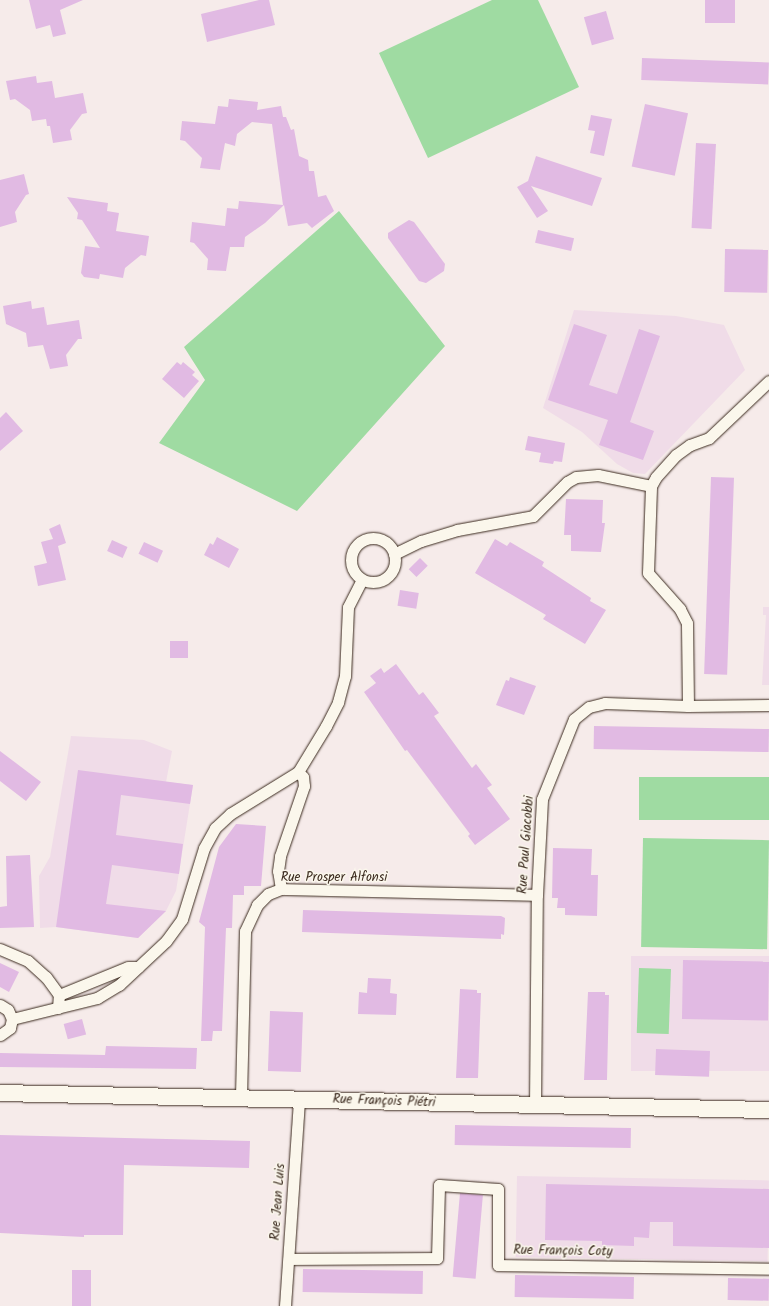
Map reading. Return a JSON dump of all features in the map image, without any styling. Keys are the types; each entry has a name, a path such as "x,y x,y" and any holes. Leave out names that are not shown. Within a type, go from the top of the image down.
{"street":[{"path":"688,706 686,623 680,609 648,572 651,486 656,477 676,455 690,445 709,438 769,381"},
{"path":"394,554 421,541 457,530 533,516 576,477 598,475 651,486"},
{"path":"372,538 386,542 394,554 394,567 387,578 373,583 362,580 356,575 350,562 354,548 359,543 372,538"},
{"path":"12,1019 97,998 119,985 166,941 182,919 204,848 214,828 230,814 298,772 338,702 345,676 348,607 362,580"},
{"name":"Rue Paul Giacobbi","path":"535,1106 538,895 542,799 574,719 589,707 606,703 688,706 769,705"},
{"path":"281,889 278,871 280,856 304,786 303,777 298,772"},
{"name":"Rue Prosper Alfonsi","path":"241,1096 245,931 257,905 268,894 281,889 538,895"},
{"path":"0,949 28,961 46,978 59,995 58,1008"},
{"path":"59,995 128,967 138,967"},
{"path":"0,1005 8,1010 12,1019 10,1028 0,1035"},
{"name":"Rue François Piétri","path":"0,1093 241,1096 299,1100 769,1110"},
{"name":"Rue Jean Luis","path":"285,1306 299,1100"},
{"name":"Rue François Coty","path":"289,1260 437,1258 439,1185 498,1189 498,1266 769,1269"}],"shaded area":[{"path":"574,310 676,316 724,325 745,370 645,474 633,473 617,464 582,432 543,408"},
{"path":"763,607 769,607 769,685 762,685 766,615 763,615"},
{"path":"71,736 144,740 172,751 166,782 193,785 176,891 166,911 138,938 56,927 40,928 39,876 50,857"},
{"path":"631,956 769,956 769,1071 631,1071"},
{"path":"517,1176 769,1180 768,1261 516,1257"}],"green space":[{"path":"492,0 538,0 579,87 428,158 379,53"},
{"path":"339,211 445,346 297,511 159,443 205,380 184,347"},
{"path":"639,777 769,777 769,820 639,820"},
{"path":"643,838 769,840 767,949 641,947"},
{"path":"639,968 671,969 669,1034 637,1033"}],"building":[{"path":"29,0 83,0 60,10 66,34 53,37 50,25 36,29"},
{"path":"259,0 269,0 275,25 207,42 201,14"},
{"path":"705,0 735,0 735,23 705,23"},
{"path":"606,11 614,39 592,45 584,17"},
{"path":"642,58 769,62 768,84 641,80"},
{"path":"36,76 37,83 52,81 55,98 83,93 87,113 82,114 70,130 72,140 53,143 50,126 47,126 46,119 32,121 30,110 15,99 10,100 6,81"},
{"path":"229,99 258,102 257,110 281,106 283,117 286,117 291,130 294,129 299,156 308,160 309,171 314,171 318,197 326,195 334,211 312,228 307,223 288,226 284,205 265,223 245,237 244,247 230,247 226,271 207,270 208,259 194,243 190,242 192,222 225,226 227,208 238,209 239,201 283,205 272,124 252,122 237,134 235,146 225,143 220,170 200,168 202,158 185,141 180,140 182,121 215,124 218,106 228,107"},
{"path":"645,104 688,113 675,176 632,167"},
{"path":"591,115 612,119 604,156 590,153 595,131 588,130"},
{"path":"696,143 716,144 712,229 692,228"},
{"path":"536,156 602,178 592,206 531,186 548,211 537,218 517,187 528,181"},
{"path":"24,174 29,194 26,195 15,212 17,222 0,227 0,180"},
{"path":"67,197 108,203 107,211 119,213 116,231 149,236 146,256 141,255 125,268 123,278 100,274 99,279 84,277 81,273 85,246 100,248 82,220 77,219 78,213"},
{"path":"409,220 414,222 445,264 444,271 426,283 419,281 388,238 388,233"},
{"path":"538,230 574,238 571,251 535,243"},
{"path":"725,249 768,250 767,293 724,292"},
{"path":"31,301 32,309 44,307 47,325 79,320 82,339 78,339 66,355 68,366 50,369 43,345 28,347 26,333 6,324 3,306"},
{"path":"574,324 607,335 589,385 617,394 639,329 660,336 630,422 654,431 643,460 599,445 608,420 548,400"},
{"path":"177,362 181,365 183,362 195,372 192,375 199,381 184,398 162,379"},
{"path":"6,412 23,431 0,451 0,418"},
{"path":"528,436 565,443 562,462 554,461 553,464 539,462 541,453 525,450"},
{"path":"711,477 734,478 727,675 704,674"},
{"path":"566,499 603,500 602,523 605,523 601,552 571,551 571,535 564,535"},
{"path":"60,524 66,543 58,546 66,580 38,586 34,566 47,563 41,542 53,539 49,529"},
{"path":"217,537 239,549 229,568 204,555 210,543 213,545"},
{"path":"495,539 507,546 510,542 544,562 542,566 591,598 590,601 606,610 585,644 543,619 546,615 475,573"},
{"path":"112,540 128,547 123,558 107,551"},
{"path":"144,542 163,551 158,563 139,554"},
{"path":"420,558 428,566 416,577 409,569"},
{"path":"400,590 419,593 416,609 397,606"},
{"path":"170,641 188,641 188,658 170,658"},
{"path":"396,664 419,695 423,692 439,713 434,716 472,768 476,764 492,785 487,788 510,819 475,845 468,836 470,834 407,750 405,751 364,692 376,683 370,676 381,668 384,673"},
{"path":"510,677 536,686 524,715 496,705 506,680 509,681"},
{"path":"594,726 769,729 769,752 594,749"},
{"path":"0,751 41,782 26,801 0,781"},
{"path":"78,770 193,785 190,804 121,795 116,835 183,844 179,874 112,865 106,904 166,911 138,938 56,927"},
{"path":"236,824 266,826 261,886 244,886 244,895 233,895 232,928 226,928 222,1031 213,1031 212,1041 201,1041 205,927 199,922 219,847"},
{"path":"553,848 592,849 591,875 598,875 597,916 565,915 565,908 557,908 558,898 552,898"},
{"path":"30,855 34,927 0,928 0,907 7,906 6,856"},
{"path":"303,910 501,916 505,918 504,935 501,934 501,939 302,932"},
{"path":"683,960 769,962 768,1020 682,1019"},
{"path":"0,963 19,972 9,992 0,987"},
{"path":"368,978 391,979 390,993 397,994 396,1015 358,1014 359,992 367,993"},
{"path":"460,989 477,990 477,993 481,993 478,1078 456,1078"},
{"path":"588,992 605,992 605,995 609,995 607,1080 584,1080"},
{"path":"270,1011 303,1012 301,1072 268,1071"},
{"path":"82,1019 86,1034 68,1039 64,1024"},
{"path":"106,1046 197,1048 196,1069 0,1067 0,1053 105,1055"},
{"path":"656,1049 710,1051 709,1077 655,1075"},
{"path":"455,1125 631,1128 631,1148 455,1145"},
{"path":"0,1135 250,1141 249,1168 124,1165 123,1235 84,1235 84,1237 0,1233"},
{"path":"546,1184 769,1189 769,1248 673,1246 673,1222 650,1222 649,1238 634,1237 634,1246 602,1245 602,1241 545,1240"},
{"path":"460,1193 483,1195 476,1279 453,1277"},
{"path":"303,1269 423,1271 423,1294 303,1292"},
{"path":"72,1270 91,1270 91,1306 72,1306"},
{"path":"515,1275 634,1277 634,1299 515,1297"},
{"path":"728,1278 769,1279 769,1301 728,1300"}]}
